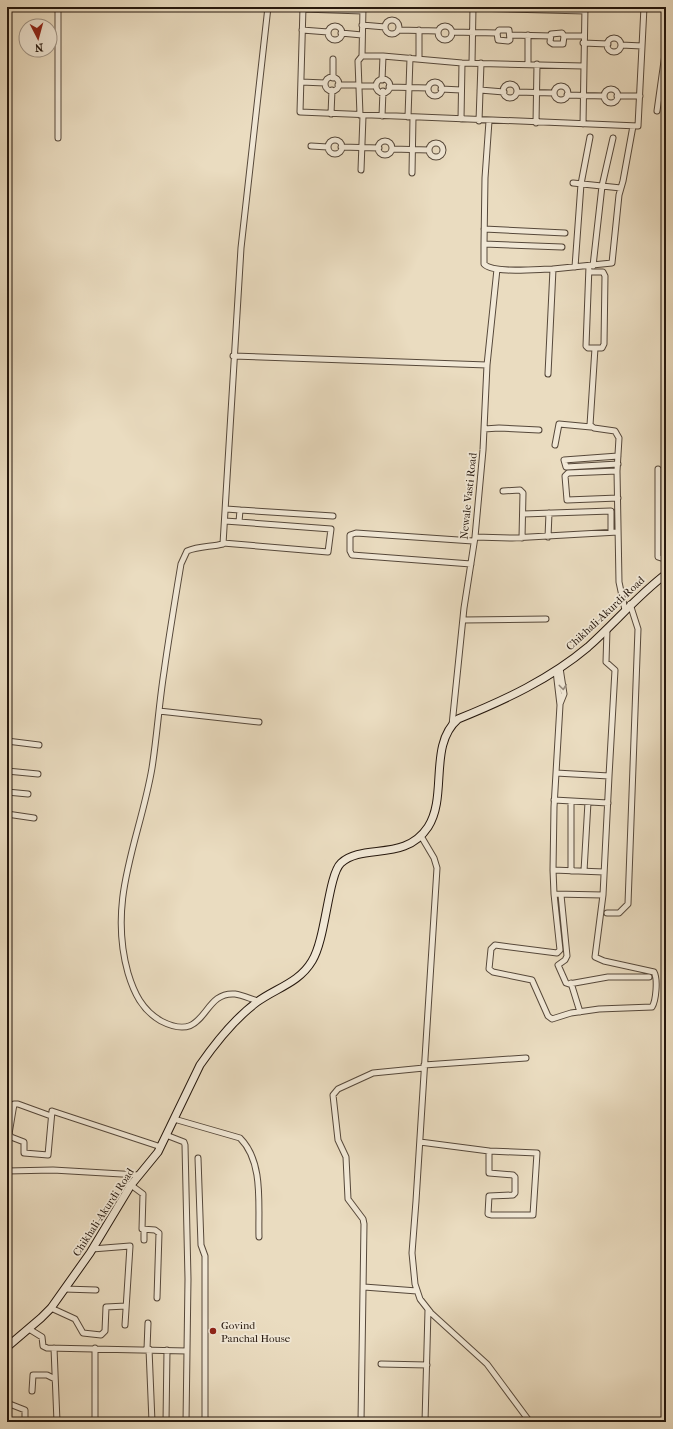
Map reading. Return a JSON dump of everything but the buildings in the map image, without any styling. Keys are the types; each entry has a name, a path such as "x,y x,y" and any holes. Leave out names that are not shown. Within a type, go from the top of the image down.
{"main road":[{"name":"Chikhali-Akurdi Road","path":"452,725 458,719 528,688 558,670 589,646 630,604 666,574"},
{"path":"258,1001 300,976 314,958 320,944 334,878 340,864 352,857 398,848 421,836 428,826 432,816 442,752 447,732 452,725"},
{"name":"Chikhali-Akurdi Road","path":"7,1347 51,1308 92,1249 131,1184 150,1163 161,1147 200,1064 242,1015 258,1001"}],"street":[{"path":"58,7 58,138"},
{"path":"223,543 241,248 268,7"},
{"path":"472,63 473,7 585,9 583,44 583,124"},
{"path":"362,170 361,116 358,61 362,56 363,9 303,8 300,112 361,116 461,119 480,121 638,126 644,7"},
{"path":"399,30 397,22 386,22 385,27 387,33 397,33 399,30 438,31"},
{"path":"362,26 385,27"},
{"path":"335,27 341,29 339,39 329,38 328,32 329,28 335,27"},
{"path":"440,27 450,27 452,32 450,38 440,38 438,36 438,31 440,27"},
{"path":"302,30 328,32"},
{"path":"419,30 419,59"},
{"path":"452,32 497,33 499,30 509,30 509,41 499,41 497,39 497,33"},
{"path":"564,36 564,42 561,44 551,43 551,36 553,32 562,33 564,36 584,36"},
{"path":"341,33 362,35"},
{"path":"510,35 551,36"},
{"path":"528,35 528,64"},
{"path":"610,40 620,40 621,45 621,50 618,52 608,50 610,40"},
{"path":"583,44 608,44"},
{"path":"621,45 642,46"},
{"path":"657,111 666,47"},
{"path":"362,56 382,56 462,63 584,66"},
{"path":"382,56 382,80"},
{"path":"410,58 409,87 412,173"},
{"path":"333,59 333,78"},
{"path":"461,119 462,63"},
{"path":"480,121 481,63"},
{"path":"536,123 537,64"},
{"path":"326,78 333,78 338,80 337,90 326,89 326,78"},
{"path":"377,80 382,80 389,81 388,91 376,90 377,80"},
{"path":"301,82 325,83"},
{"path":"430,84 440,84 440,95 430,95 428,93 428,88 430,84"},
{"path":"338,85 376,86"},
{"path":"480,90 504,92 506,96 515,97 517,92 516,86 506,85 504,92"},
{"path":"389,87 428,88"},
{"path":"555,88 566,88 566,99 556,98 554,93 555,88"},
{"path":"441,89 461,90"},
{"path":"331,114 332,90"},
{"path":"606,90 616,90 617,96 615,102 605,100 604,96 606,90"},
{"path":"382,116 383,91"},
{"path":"517,92 554,93"},
{"path":"567,95 604,96"},
{"path":"617,96 640,96"},
{"path":"489,121 485,178 485,265 497,269 553,269 575,267 590,268 603,272 605,276 604,344 602,348 588,348 586,346 590,268 602,186 612,138"},
{"path":"590,268 612,263 621,188 634,126"},
{"path":"575,267 581,184 590,137"},
{"path":"330,141 340,141 341,147 339,152 329,151 328,147 330,141"},
{"path":"381,142 391,143 391,154 381,154 379,148 381,142"},
{"path":"312,146 328,147"},
{"path":"341,147 379,148"},
{"path":"392,149 429,150"},
{"path":"573,183 621,188"},
{"path":"484,229 565,234"},
{"path":"484,244 562,246"},
{"name":"Newale Vasti Road","path":"452,725 463,620 474,539 484,429 487,365 497,269"},
{"path":"548,374 553,269"},
{"path":"591,427 590,422 595,348"},
{"path":"234,356 487,365"},
{"path":"555,445 559,424 615,431 618,435 619,582 625,610"},
{"path":"484,429 499,428 539,430"},
{"path":"618,456 564,460 566,466 618,464"},
{"path":"658,469 658,557 664,559 666,562"},
{"path":"618,471 568,473 566,476 567,500 618,498"},
{"path":"503,491 522,491 522,538"},
{"path":"226,509 333,516"},
{"path":"239,522 240,510"},
{"path":"523,514 611,511 611,532"},
{"path":"548,513 548,537"},
{"path":"225,521 331,529 328,552 223,543 209,548 195,548 187,551 184,556 164,670 151,774 124,886 122,907 123,948 133,989 142,1004 149,1012 160,1020 176,1027 190,1027 196,1024 211,1004 228,995 235,994 258,1001"},
{"path":"471,564 352,555 350,551 350,535 356,533 474,539 548,537 618,532"},
{"path":"607,913 619,913 628,904 638,629 630,604"},
{"path":"463,620 546,619"},
{"path":"558,670 564,694 560,704 554,800 553,870 560,950 559,952 495,945 491,949 489,968 493,972 532,980 551,1019 605,1008 652,1008 654,1004 656,979 654,972 604,961 596,957 604,872 616,670 606,662 607,628"},
{"path":"159,711 259,722"},
{"path":"7,741 39,746"},
{"path":"7,771 38,774"},
{"path":"556,773 609,776"},
{"path":"7,792 28,794"},
{"path":"554,800 608,803"},
{"path":"571,801 571,871"},
{"path":"584,871 588,802"},
{"path":"7,814 34,818"},
{"path":"421,836 437,867 420,1142 412,1238 414,1276 417,1291 428,1310 487,1364 530,1422"},
{"path":"553,870 604,872"},
{"path":"554,894 602,896"},
{"path":"561,894 567,956 565,960 558,965 566,983 608,976 649,978"},
{"path":"571,983 580,1012"},
{"path":"361,1422 364,1224 363,1219 348,1199 346,1157 338,1140 333,1093 338,1088 373,1073 526,1058"},
{"path":"51,1116 18,1104 14,1104 9,1134 11,1137 24,1142 24,1154 48,1155 52,1111 161,1147"},
{"path":"174,1119 240,1138 246,1145 251,1152 255,1165 259,1236"},
{"path":"166,1135 184,1142 186,1145 186,1422"},
{"path":"420,1142 537,1154 533,1215 499,1216 488,1214 489,1196 513,1195 515,1193 515,1177 512,1175 489,1174 489,1150"},
{"path":"198,1158 202,1245 204,1256 205,1422"},
{"path":"7,1171 53,1170 138,1175"},
{"path":"131,1184 143,1194 141,1227 144,1230 144,1240"},
{"path":"144,1230 155,1230 159,1233 157,1298"},
{"path":"92,1249 130,1246 125,1325"},
{"path":"364,1287 417,1291"},
{"path":"64,1289 96,1290"},
{"path":"51,1308 75,1319 83,1333 101,1335 104,1333 106,1307 126,1306"},
{"path":"425,1422 428,1310"},
{"path":"148,1323 152,1422"},
{"path":"30,1328 42,1337 44,1348 187,1351"},
{"path":"54,1348 57,1422"},
{"path":"95,1348 95,1422"},
{"path":"166,1422 167,1350"},
{"path":"381,1364 427,1365"},
{"path":"32,1390 33,1375 46,1375 55,1379"},
{"path":"7,1403 25,1410 25,1422"}],"place":[{"name":"Govind Panchal House","path":"213,1331"}]}
